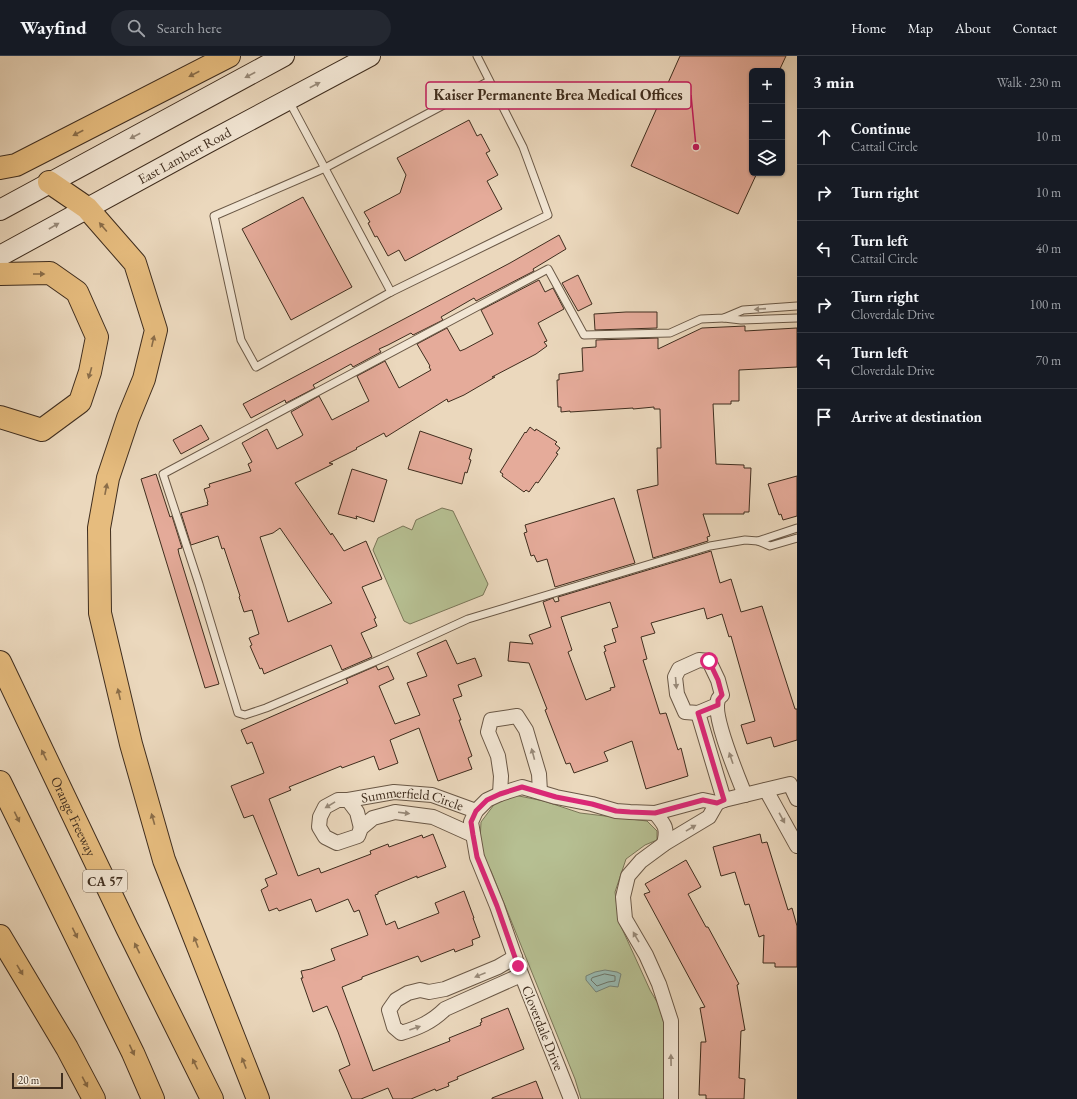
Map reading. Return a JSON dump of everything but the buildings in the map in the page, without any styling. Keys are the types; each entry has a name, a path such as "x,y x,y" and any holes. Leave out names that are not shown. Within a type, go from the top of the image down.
{"highway":[{"path":"0,168 16,165 229,56"},
{"path":"49,182 87,208 136,263 156,330 144,379 128,418 108,478 99,528 100,613 131,744 164,860 258,1099"},
{"path":"0,274 50,273 77,292 97,337 90,372 80,402 42,430 0,417"},
{"name":"Orange Freeway","path":"0,662 127,928 212,1099"},
{"path":"0,782 133,1053 153,1099"},
{"path":"0,936 67,1048 94,1099"}],"main road":[{"path":"0,210 49,182 284,56"},
{"name":"East Lambert Road","path":"0,256 370,56"}],"street":[{"path":"718,705 698,713 685,712 677,694 675,677 680,669 699,660 709,661 718,680 722,695 718,700 718,705 717,716 745,795"},
{"path":"698,713 720,802"},
{"path":"500,794 501,776 498,756 488,732 491,720 517,716 526,730 538,774 540,792"},
{"path":"476,811 487,800 522,787 616,811 655,813 703,800 720,802 795,782 797,799"},
{"path":"766,790 797,846"},
{"name":"Summerfield Circle","path":"473,835 433,817 395,812 372,818 361,828 358,836 337,843 325,837 319,827 320,816 325,807 338,800 348,800 394,792 432,795 476,811"},
{"name":"Summerfield Circle","path":"348,800 357,812 361,828"},
{"path":"671,1099 671,1021 659,984 646,955 625,920 623,897 628,876 641,861 664,844 709,817 720,802"},
{"name":"Cloverdale Drive","path":"476,811 471,822 477,857 571,1099"},
{"path":"655,813 664,824 667,833 664,844"},
{"path":"515,957 498,967 452,987 429,992 420,990 408,992 396,1000 389,1010 394,1026 401,1033 418,1028 437,1018 445,1009 522,975"},
{"path":"429,992 439,1008 437,1018"}],"lane":[{"path":"477,56 523,147 548,215 391,292 256,367 241,340 214,216 325,168 489,80"},
{"path":"288,100 391,292"},
{"path":"797,318 741,320 724,318 701,319 670,333 584,335 548,269 163,474 199,584 238,713 245,715 273,705 381,659 468,620 710,546 745,540 758,541 770,546 797,538"},
{"path":"724,318 743,310 797,306"},
{"path":"758,541 797,528"}],"green space":[{"path":"442,508 453,511 488,584 483,595 410,624 404,621 373,550 378,538 403,526 412,530 416,520"},
{"path":"514,795 544,801 580,813 647,821 657,831 657,840 645,845 626,859 615,892 619,922 650,990 660,1007 668,1041 664,1099 581,1099 575,1079 491,871 486,863 480,841 481,822 496,802"}],"water":[{"path":"605,970 621,974 618,987 610,986 596,992 586,980 586,976"}],"place":[{"name":"Kaiser Permanente Brea Medical Offices","path":"696,147"}],"route":[{"path":"518,966 497,906 477,857 471,822 476,811 487,800 522,787 556,797 592,804 616,811 630,812 655,813 703,800 717,803 724,800 698,713 718,705 718,700 722,695 718,680 709,661"}]}
